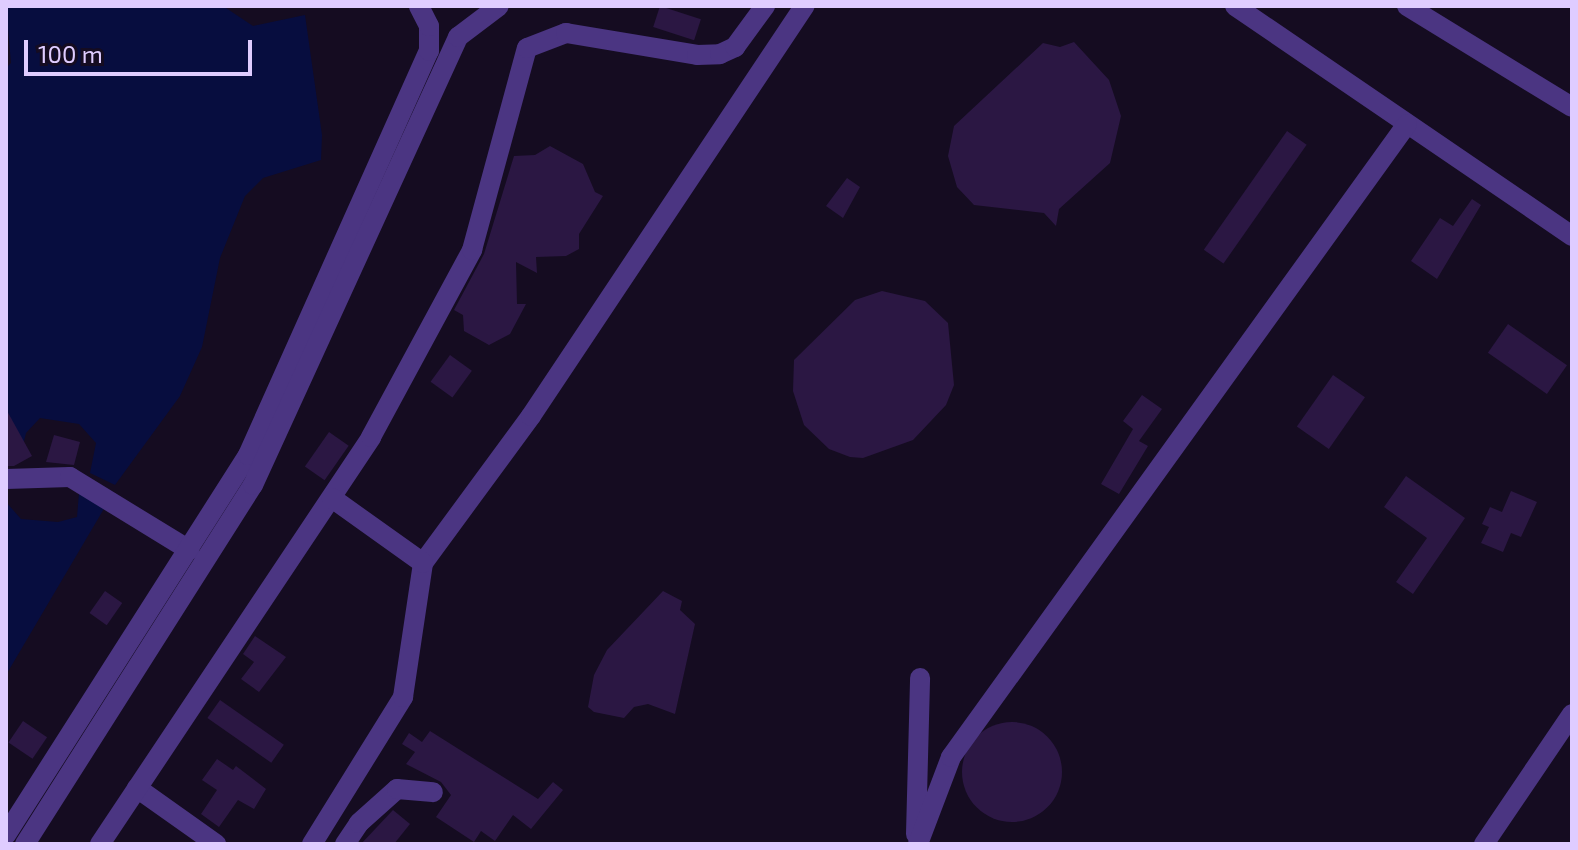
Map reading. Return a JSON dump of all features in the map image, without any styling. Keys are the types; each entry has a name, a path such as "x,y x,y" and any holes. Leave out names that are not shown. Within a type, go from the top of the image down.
{"lane":[{"path":"6,835 248,455 402,118 429,51 429,26 419,6"},
{"path":"25,844 253,485 458,37 499,6"},
{"path":"100,844 294,547 332,498 472,250 527,48 566,33 697,55 720,54 735,47 765,6"},
{"path":"312,844 403,697 423,563 531,416 804,6"},
{"path":"1235,6 1572,236"},
{"path":"1407,6 1572,107"},
{"path":"917,844 951,757 1407,124"},
{"path":"6,479 70,477 189,550"},
{"path":"332,498 423,563"},
{"path":"917,844 920,678"},
{"path":"1484,844 1572,714"},
{"path":"137,788 216,844"},
{"path":"345,844 359,823 397,789 433,792"}],"shaded area":[{"path":"6,6 223,6 253,26 305,15 322,135 321,160 263,178 245,196 220,258 202,347 180,396 115,485 90,473 96,443 79,424 40,418 26,433 20,458 6,462 6,68 11,63"},
{"path":"79,493 105,507 6,675 6,502 21,519 58,522 77,517"}],"building":[{"path":"660,6 701,19 694,40 653,27"},
{"path":"1074,42 1109,80 1121,116 1110,163 1059,209 1056,226 1044,213 974,205 957,187 948,156 954,126 1043,43 1060,47"},
{"path":"1287,131 1307,145 1223,264 1204,250"},
{"path":"550,146 583,164 595,192 603,196 579,234 579,249 566,256 536,257 537,273 516,262 517,304 526,304 510,334 489,345 464,331 463,315 454,310 484,254 514,156 535,155"},
{"path":"847,178 860,187 843,218 826,206"},
{"path":"1472,199 1481,205 1437,279 1411,261 1440,218 1453,226"},
{"path":"882,291 925,301 948,323 954,385 946,405 913,440 863,458 850,457 829,449 804,425 793,391 794,360 855,300"},
{"path":"1508,324 1567,365 1547,394 1488,353"},
{"path":"450,355 472,371 452,398 431,382"},
{"path":"1333,375 1365,397 1329,449 1297,427"},
{"path":"1142,395 1162,409 1139,441 1148,446 1119,494 1101,484 1133,429 1123,421"},
{"path":"6,409 32,456 14,466 6,466"},
{"path":"329,432 349,446 325,480 305,466"},
{"path":"54,435 80,442 74,465 46,462"},
{"path":"1406,476 1465,518 1413,594 1396,582 1427,538 1384,507"},
{"path":"1511,491 1537,502 1521,537 1511,533 1503,552 1481,543 1489,527 1482,524 1490,507 1502,512"},
{"path":"105,591 122,603 107,625 90,613"},
{"path":"663,591 682,601 680,610 695,624 675,714 648,704 634,707 624,718 594,712 588,707 594,675 607,650"},
{"path":"255,636 286,657 259,692 241,679 254,662 243,654"},
{"path":"220,700 284,745 271,763 207,718"},
{"path":"23,721 47,737 33,759 8,743"},
{"path":"1012,722 1031,726 1048,736 1058,753 1062,772 1058,791 1048,808 1031,818 1012,822 993,818 976,808 966,791 962,772 966,753 976,736 993,726"},
{"path":"430,731 538,799 553,782 563,790 531,829 513,815 495,841 481,831 474,842 436,817 451,795 441,782 406,764 415,752 402,744 409,733 422,742"},
{"path":"217,759 233,770 236,766 266,789 254,809 238,800 219,827 201,814 217,790 202,780"},
{"path":"393,810 410,824 394,844 361,844"}]}
